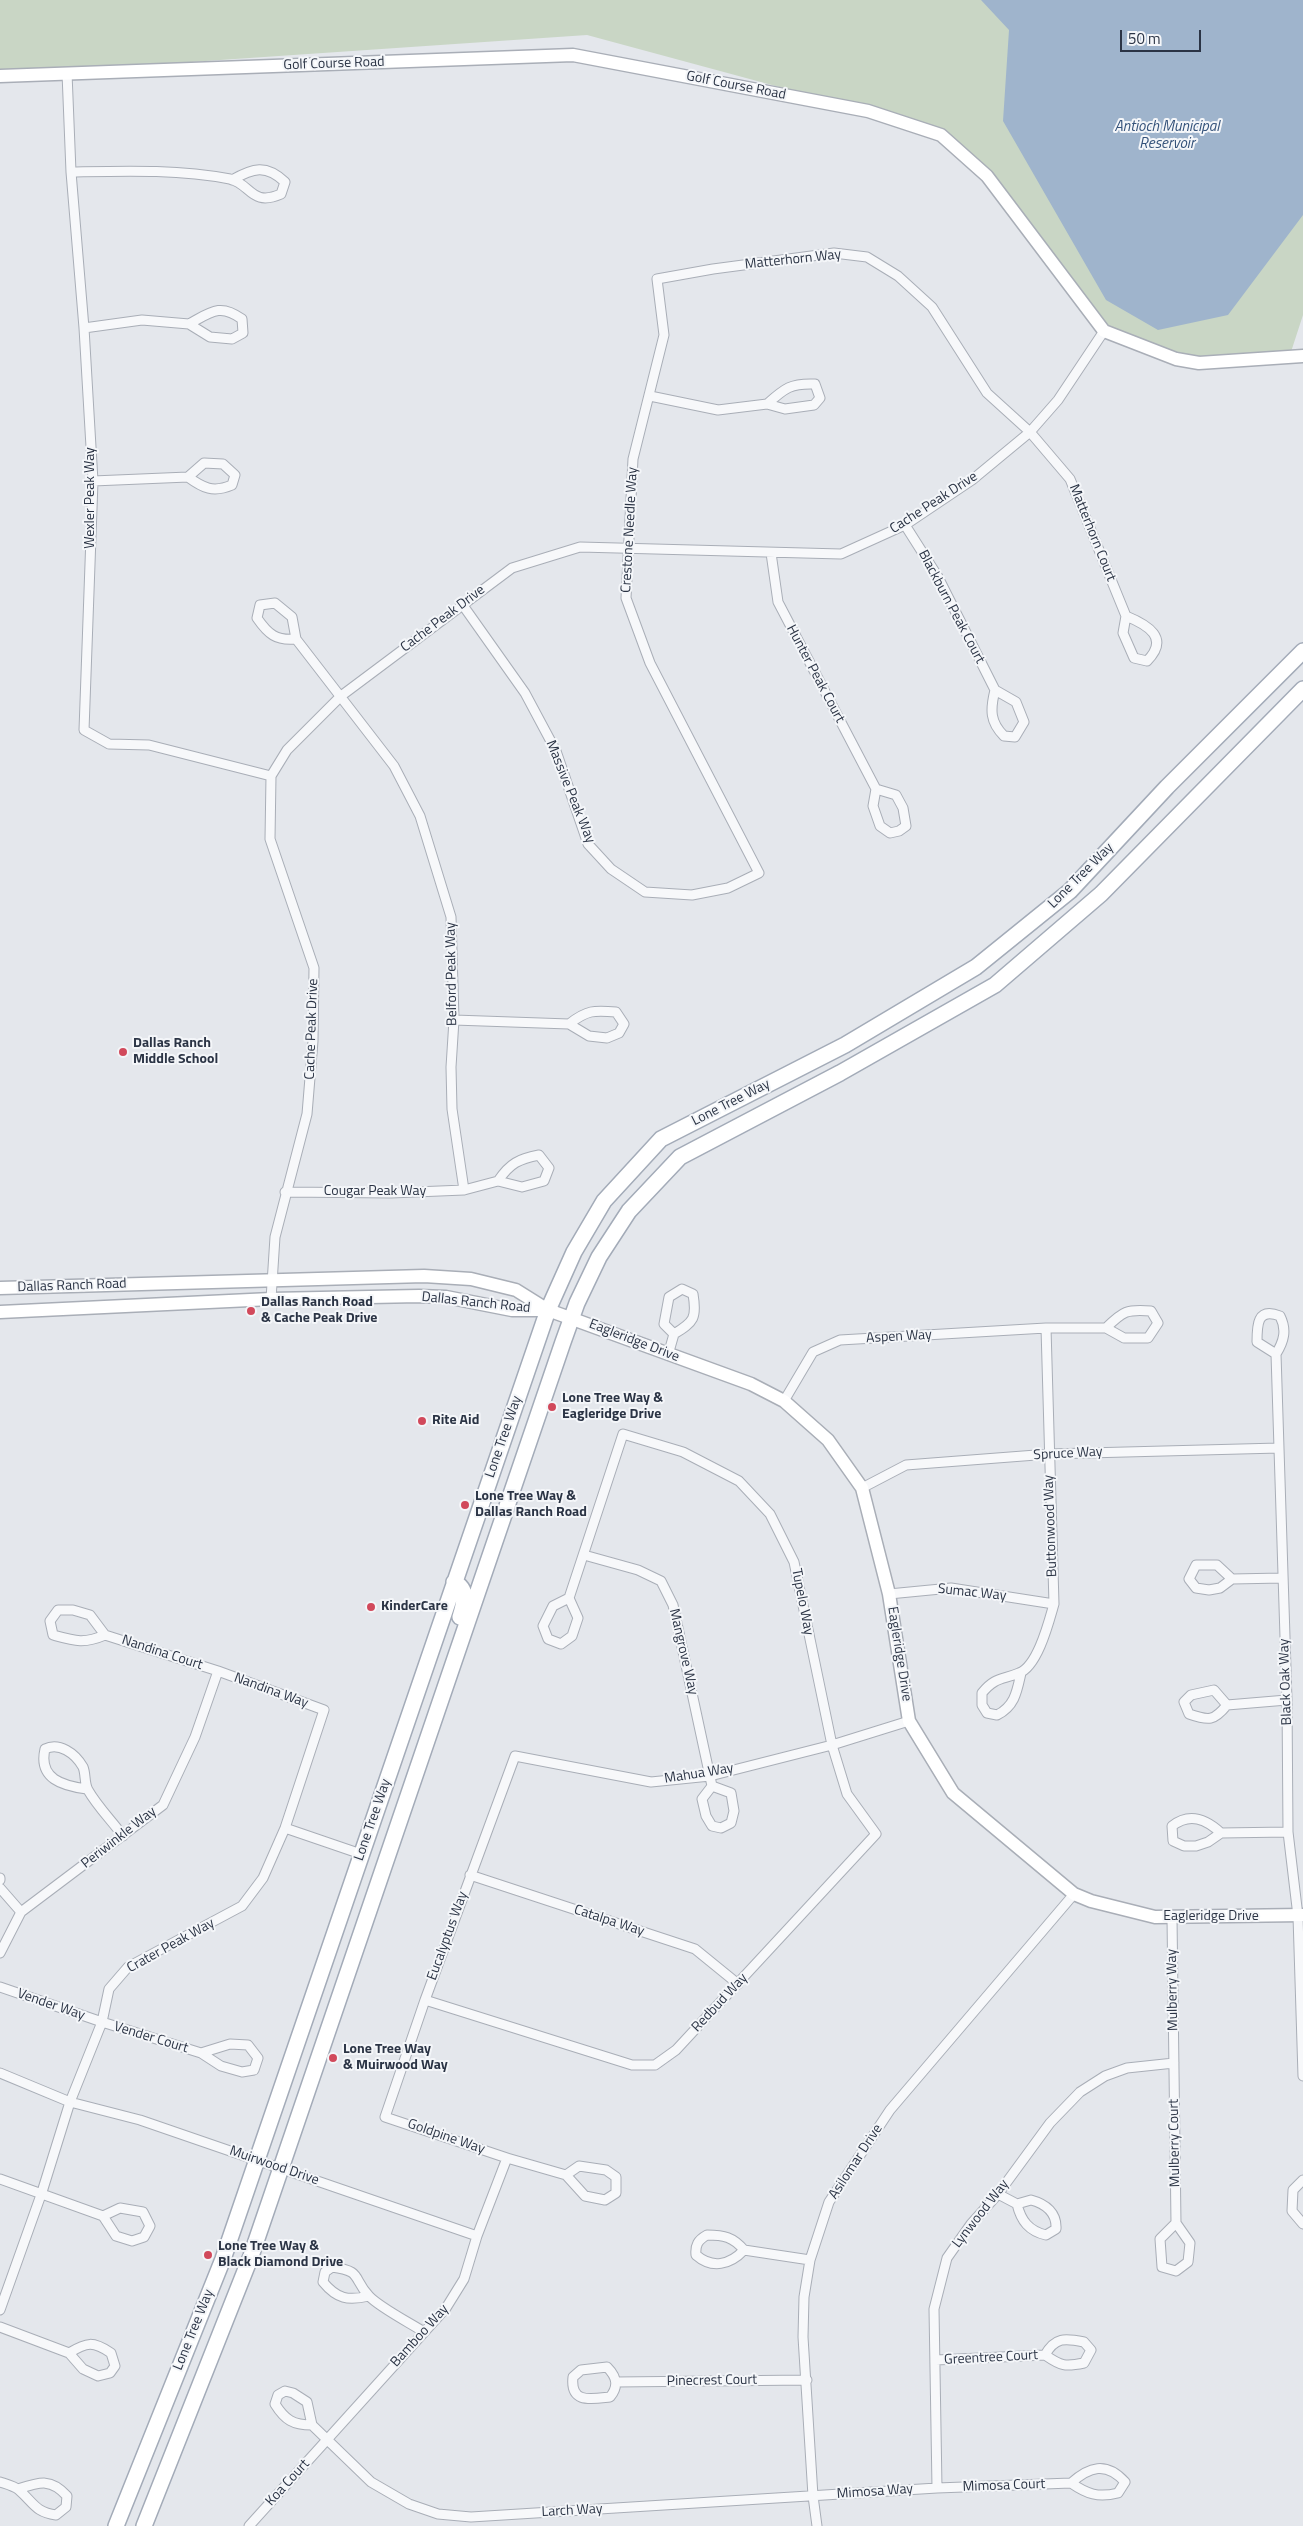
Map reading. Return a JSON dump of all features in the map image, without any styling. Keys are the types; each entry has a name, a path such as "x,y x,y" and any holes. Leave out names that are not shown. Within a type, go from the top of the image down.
{"main road":[{"name":"Lone Tree Way","path":"116,2526 223,2259 548,1310 574,1252 604,1201 661,1139 846,1045 976,967 1070,891 1167,787 1303,651"},
{"name":"Lone Tree Way","path":"144,2526 251,2256 572,1318 599,1257 629,1211 680,1157 840,1073 995,985 1101,894 1303,689"},
{"path":"445,1688 443,1671 464,1604 462,1589 454,1582"}],"street":[{"name":"Golf Course Road","path":"0,76 574,55 868,111 941,135 988,176 1104,331"},
{"name":"Wexler Peak Way","path":"67,73 71,172 84,328 93,482 84,730 109,744 148,745 271,776"},
{"path":"71,172 156,171 232,180 255,196 272,198 281,194 285,182 276,173 260,169 246,172 232,180"},
{"name":"Matterhorn Way","path":"657,279 713,269 834,254 867,257 898,276 932,307 987,393 1030,432"},
{"name":"Crestone Needle Way","path":"657,279 664,335 633,459 626,598 650,663 759,873"},
{"path":"84,328 142,320 189,324 210,337 232,339 243,333 242,319 230,310 216,310 189,324"},
{"path":"1104,331 1176,359 1199,363 1303,356"},
{"name":"Cache Peak Drive","path":"271,1299 270,1281 275,1237 307,1114 313,1041 314,968 270,839 271,776 287,750 341,696 512,568 580,547 628,547 668,551 841,554 904,525 972,480 1030,432 1058,400 1104,331"},
{"path":"650,396 718,410 767,404 785,409 814,404 820,398 815,384 800,384 786,388 767,404"},
{"name":"Matterhorn Court","path":"1030,432 1070,479 1126,616 1123,633 1134,658 1147,660 1155,653 1158,645 1154,634 1146,624 1126,616"},
{"path":"93,482 188,477 204,463 223,464 235,475 232,485 222,489 204,489 188,477"},
{"name":"Blackburn Peak Court","path":"904,525 938,577 995,690"},
{"name":"Hunter Peak Court","path":"771,553 778,602 876,790 874,806 880,826 890,833 899,831 906,826 903,808 896,795 876,790"},
{"path":"275,603 292,617 296,639 282,640 267,633 257,618 260,605 275,603"},
{"name":"Massive Peak Way","path":"462,604 525,693 556,751 588,844 611,869 645,892 692,895 728,888 759,873"},
{"name":"Belford Peak Way","path":"296,639 394,766 420,816 452,917 454,1020 451,1067 452,1109 464,1190"},
{"path":"995,690 1016,702 1024,722 1016,737 1004,736 995,727 991,706 995,690"},
{"path":"454,1020 569,1024 589,1036 607,1038 619,1033 624,1024 616,1012 598,1010 583,1013 569,1024"},
{"path":"540,1154 550,1168 544,1181 522,1187 498,1180 507,1167 520,1158 540,1154"},
{"name":"Cougar Peak Way","path":"286,1192 391,1193 464,1190 498,1180"},
{"name":"Dallas Ranch Road","path":"5,1288 424,1276 471,1279 516,1290 548,1310"},
{"path":"0,1298 5,1288"},
{"path":"668,1355 674,1334 690,1324 696,1310 693,1294 682,1289 669,1297 664,1314 664,1324 674,1334"},
{"name":"Dallas Ranch Road","path":"0,1312 271,1299 419,1296 446,1297 512,1310 548,1310"},
{"name":"Eagleridge Drive","path":"548,1310 751,1384 784,1401 828,1440 862,1488 889,1594 909,1721 953,1793 1074,1894 1123,1910 1155,1917 1300,1915"},
{"path":"1131,1310 1151,1311 1158,1323 1148,1338 1124,1338 1106,1328 1121,1314 1131,1310"},
{"path":"1272,1312 1280,1316 1285,1326 1283,1343 1276,1354 1257,1342 1257,1323 1262,1316 1272,1312"},
{"name":"Aspen Way","path":"784,1401 813,1352 840,1340 1046,1328 1106,1328"},
{"name":"Buttonwood Way","path":"1021,1673 1042,1644 1054,1604 1046,1328"},
{"name":"Black Oak Way","path":"1276,1354 1287,1700 1288,1832 1300,1915 1303,2076"},
{"name":"Tupelo Way","path":"584,1555 623,1434 683,1452 739,1481 770,1514 794,1562 832,1745"},
{"name":"Spruce Way","path":"862,1488 906,1465 1049,1454 1279,1448"},
{"path":"569,1598 553,1606 543,1626 548,1640 561,1644 572,1636 578,1618 569,1598 584,1555"},
{"name":"Mangrove Way","path":"584,1555 638,1570 661,1581 673,1605 712,1786"},
{"path":"1232,1579 1282,1578"},
{"name":"Sumac Way","path":"889,1594 951,1588 1054,1604"},
{"name":"Nandina Court","path":"105,1634 90,1641 75,1641 53,1635 50,1621 58,1610 73,1610 90,1615 105,1634 218,1671"},
{"name":"Nandina Way","path":"218,1671 324,1710"},
{"name":"Periwinkle Way","path":"0,1953 21,1912 163,1805 195,1737 218,1671"},
{"path":"1021,1673 1016,1696 1010,1708 997,1715 987,1713 981,1698 982,1693 996,1680 1021,1673"},
{"path":"1227,1705 1214,1690 1191,1695 1184,1702 1189,1714 1205,1720 1218,1716 1227,1705 1287,1700"},
{"name":"Crater Peak Way","path":"0,2310 42,2192 70,2102 102,2022 109,1989 128,1966 242,1906 263,1878 284,1828 324,1710"},
{"name":"Mahua Way","path":"515,1756 651,1782 710,1776 832,1745 909,1721"},
{"name":"Redbud Way","path":"425,2000 632,2066 655,2065 676,2050 876,1834 847,1794 832,1745"},
{"path":"87,1788 66,1786 50,1777 42,1760 45,1749 52,1746 62,1747 83,1767 87,1788 123,1836"},
{"name":"Eucalyptus Way","path":"385,2117 470,1875 515,1756"},
{"path":"712,1786 730,1793 734,1811 731,1823 721,1828 712,1826 706,1816 702,1799 712,1786"},
{"path":"1222,1833 1210,1822 1195,1817 1178,1822 1172,1826 1173,1840 1184,1846 1196,1846 1208,1842 1222,1833 1288,1832"},
{"path":"284,1828 361,1854"},
{"name":"Catalpa Way","path":"470,1875 695,1949 738,1984"},
{"path":"0,1888 21,1912"},
{"name":"Asilomar Drive","path":"816,2526 804,2329 804,2297 810,2260 829,2202 890,2110 1074,1894"},
{"name":"Mulberry Way","path":"1172,1918 1174,2063"},
{"name":"Vender Way","path":"0,1987 102,2022"},
{"name":"Vender Court","path":"102,2022 201,2053 221,2066 242,2072 254,2070 258,2058 248,2045 230,2044 201,2053"},
{"name":"Lynwood Way","path":"937,2488 934,2309 947,2258 971,2224 998,2194 1050,2123 1080,2092 1104,2076 1127,2068 1174,2063"},
{"name":"Mulberry Court","path":"1174,2063 1176,2223"},
{"name":"Muirwood Drive","path":"0,2073 70,2102 140,2120 477,2236"},
{"name":"Goldpine Way","path":"385,2117 507,2158 566,2175"},
{"name":"Bamboo Way","path":"326,2440 446,2308 464,2280 477,2236 507,2158"},
{"path":"579,2166 606,2170 616,2177 616,2193 605,2200 585,2196 566,2175 579,2166"},
{"path":"0,2179 42,2192 103,2216 116,2236 132,2241 144,2237 150,2226 143,2212 120,2208 103,2216"},
{"path":"1303,2180 1292,2190 1292,2211 1303,2224"},
{"path":"998,2194 1017,2204 1031,2200 1049,2208 1056,2220 1056,2229 1046,2235 1034,2232 1021,2218 1017,2204"},
{"path":"1176,2223 1190,2243 1188,2262 1176,2271 1162,2267 1160,2239 1176,2223"},
{"path":"744,2250 737,2258 727,2264 712,2264 696,2255 695,2247 700,2239 707,2236 723,2235 735,2240 744,2250 810,2260"},
{"path":"369,2296 352,2300 342,2299 330,2291 323,2282 325,2272 332,2267 343,2268 357,2275 369,2296 424,2332"},
{"path":"0,2327 69,2353 82,2369 98,2376 110,2373 115,2366 111,2353 97,2344 82,2344 69,2353"},
{"name":"Greentree Court","path":"936,2360 1046,2355 1060,2365 1073,2365 1084,2363 1091,2350 1084,2342 1058,2340 1051,2345 1046,2355"},
{"path":"607,2367 613,2372 616,2382 615,2391 610,2397 588,2400 576,2395 572,2387 573,2377 581,2370 598,2368 607,2367"},
{"name":"Pinecrest Court","path":"616,2382 807,2380"},
{"path":"285,2391 293,2393 306,2402 312,2425 296,2425 283,2416 276,2404 278,2396 285,2391"},
{"name":"Larch Way","path":"312,2425 371,2482 409,2504 438,2514 472,2517 813,2496"},
{"name":"Koa Court","path":"249,2526 326,2440"},
{"name":"Mimosa Court","path":"937,2488 1070,2483 1086,2493 1102,2497 1118,2493 1125,2482 1116,2472 1097,2468 1084,2471 1070,2483"},
{"path":"0,2482 18,2489 31,2505 44,2513 56,2515 66,2507 67,2496 57,2485 43,2482 18,2489"},
{"name":"Mimosa Way","path":"813,2496 937,2488"}],"green space":[{"path":"0,0 1303,0 1303,315 1289,358 1199,363 1104,331 988,176 941,135 868,111 587,35 0,75"}],"water":[{"name":"Antioch Municipal Reservoir","path":"981,0 1303,0 1303,215 1228,315 1158,330 1106,300 1003,121 1009,30"}],"place":[{"name":"Dallas Ranch Middle School","path":"123,1052"},
{"name":"Dallas Ranch Road & Cache Peak Drive","path":"251,1311"},
{"name":"Lone Tree Way & Eagleridge Drive","path":"552,1407"},
{"name":"Rite Aid","path":"422,1421"},
{"name":"Lone Tree Way & Dallas Ranch Road","path":"465,1505"},
{"name":"KinderCare","path":"371,1607"},
{"name":"Lone Tree Way & Muirwood Way","path":"333,2058"},
{"name":"Lone Tree Way & Black Diamond Drive","path":"208,2255"}]}
